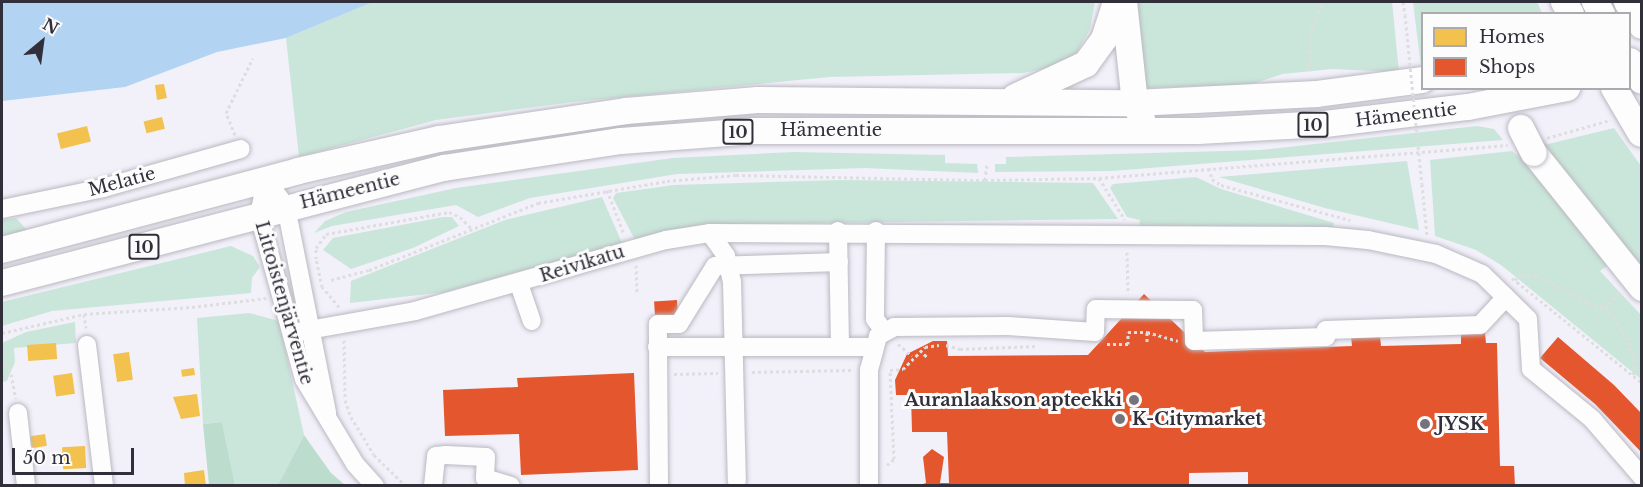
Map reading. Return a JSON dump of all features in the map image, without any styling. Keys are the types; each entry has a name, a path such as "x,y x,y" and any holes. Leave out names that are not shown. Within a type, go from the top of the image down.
{"highway":[{"path":"1006,100 1086,64 1104,39 1116,2"},
{"path":"1124,2 1135,103 1152,131"},
{"path":"1627,2 1641,26"},
{"path":"1631,64 1641,81"},
{"name":"Hämeentie","path":"2,250 266,180 525,123 694,103 859,98 1135,103 1317,94 1421,80"},
{"name":"Hämeentie","path":"2,283 286,207 444,168 686,134 849,130 1152,131 1325,124 1549,90"},
{"path":"1615,90 1641,135"},
{"path":"1524,93 1521,129 1534,153 1630,290"}],"street":[{"name":"Melatie","path":"2,209 103,188 241,149"},
{"name":"Littoistenjärventie","path":"266,180 286,207 329,420"},
{"name":"Littoistenjärventie","path":"266,180 259,215 304,379 355,464 375,486"},
{"path":"838,231 840,347"},
{"name":"Reivikatu","path":"292,333 344,326 519,284 654,243 710,233 876,231 1325,236 1368,240 1436,254 1482,274 1528,319 1531,369 1592,419 1641,477"},
{"path":"876,231 875,319 883,330"},
{"path":"710,233 726,256 728,265 737,481"},
{"path":"659,486 658,324 679,324 715,266 839,262"},
{"path":"519,284 532,321"},
{"path":"883,330 914,326 1008,326 1095,332 1096,309 1193,310 1194,341 1326,337 1326,330 1480,325 1506,297"},
{"path":"870,481 869,370 874,347 883,330"},
{"path":"87,345 104,486"},
{"path":"657,347 874,347"},
{"path":"18,413 26,486"},
{"path":"433,486 436,456 446,455 486,456 485,478 510,485"}],"path":[{"path":"1309,71 1311,30 1323,2"},
{"path":"1403,2 1427,237 1415,235"},
{"path":"241,149 226,113 253,58"},
{"path":"331,280 369,270 538,203 667,181 736,175 985,180 1121,177 1389,153"},
{"path":"985,180 987,164"},
{"path":"1209,168 1212,179 1221,185 1358,222"},
{"path":"406,486 374,455 351,417 343,379 344,326 339,305 322,287 316,248 326,234 449,212 464,219 471,228"},
{"path":"1515,280 1521,274 1538,275 1594,306 1606,307 1630,290"},
{"path":"2,333 84,314 192,308 267,297"},
{"path":"1606,307 1629,342 1635,366 1633,376"},
{"path":"1104,345 1128,344 1128,332 1194,341"},
{"path":"897,343 912,356"},
{"path":"657,374 890,370 903,369 912,356 920,350 943,344 960,349 1044,346"},
{"path":"920,350 927,357"},
{"path":"2,359 11,374 18,413"},
{"path":"870,481 894,459 890,370"}],"green space":[{"path":"373,2 1095,2 1090,29 1077,52 1058,66 1023,73 830,77 573,102 436,120 299,157 286,38"},
{"path":"1137,2 1392,2 1399,72 1332,69 1283,74 1249,85 1144,88"},
{"path":"1413,2 1537,2 1542,12 1421,12 1421,67"},
{"path":"1477,126 1494,129 1503,140 1112,171 995,172 995,164 1006,164 1006,157 1260,150"},
{"path":"1614,128 1641,166 1641,273 1540,146"},
{"path":"1512,151 1531,167 1607,266 1600,271 1641,315 1641,379 1501,265 1476,250 1435,236 1430,160"},
{"path":"794,152 945,155 945,163 977,164 978,173 865,168 677,174 530,198 478,217 456,205 332,226 314,233 325,221 346,212 456,188 673,158"},
{"path":"1407,161 1419,230 1325,208 1219,177"},
{"path":"1196,177 1221,189 1334,223 1333,229 1139,227 1140,220 1127,217 1110,188 1113,184"},
{"path":"840,180 1093,183 1118,219 735,224 685,228 635,240 613,198 616,193 674,185"},
{"path":"602,197 622,243 445,292 350,303 351,281 505,220"},
{"path":"452,217 459,226 413,248 351,269 323,250 333,238"},
{"path":"16,218 28,231 2,237 2,220"},
{"path":"231,246 253,256 260,267 252,278 251,293 52,311 2,326 2,302"},
{"path":"249,313 279,321 304,435 279,483 271,485 235,485 222,422 203,424 197,318"},
{"path":"75,322 76,343 14,348 15,362 7,381 2,382 2,343 26,332"},
{"path":"222,422 235,485 209,485 203,424"},
{"path":"304,435 331,473 345,485 271,485 279,483"}],"water":[{"path":"2,2 373,2 286,38 217,52 125,87 2,101"}],"building: Homes":[{"path":"164,84 167,98 157,100 155,85"},
{"path":"162,117 165,129 146,133 144,122"},
{"path":"87,126 91,142 61,149 57,133"},
{"path":"56,343 57,359 28,361 27,345"},
{"path":"129,352 133,380 117,382 113,354"},
{"path":"194,368 195,375 182,377 181,370"},
{"path":"72,373 75,394 56,396 53,376"},
{"path":"197,394 200,416 181,419 173,397"},
{"path":"45,434 47,446 32,448 30,436"},
{"path":"85,446 86,468 63,469 62,447"},
{"path":"204,470 206,486 185,486 184,473"}],"building: Shops":[{"path":"1144,294 1205,352 1352,346 1351,336 1380,336 1381,346 1461,344 1461,334 1485,333 1486,343 1497,343 1500,466 1514,466 1515,486 1248,486 1248,472 1189,473 1189,486 917,486 926,483 923,457 932,449 944,457 940,483 949,483 947,432 912,432 911,395 896,395 895,380 907,354 933,341 947,341 948,356 1088,355"},
{"path":"677,300 678,315 655,317 654,302"},
{"path":"1558,337 1614,385 1642,414 1642,453 1595,404 1540,358"},
{"path":"634,373 638,470 521,475 519,434 445,436 443,390 518,387 517,378"}],"place":[{"name":"Auranlaakson apteekki","path":"1134,400"},
{"name":"K-Citymarket","path":"1120,419"},
{"name":"JYSK","path":"1425,424"}]}
